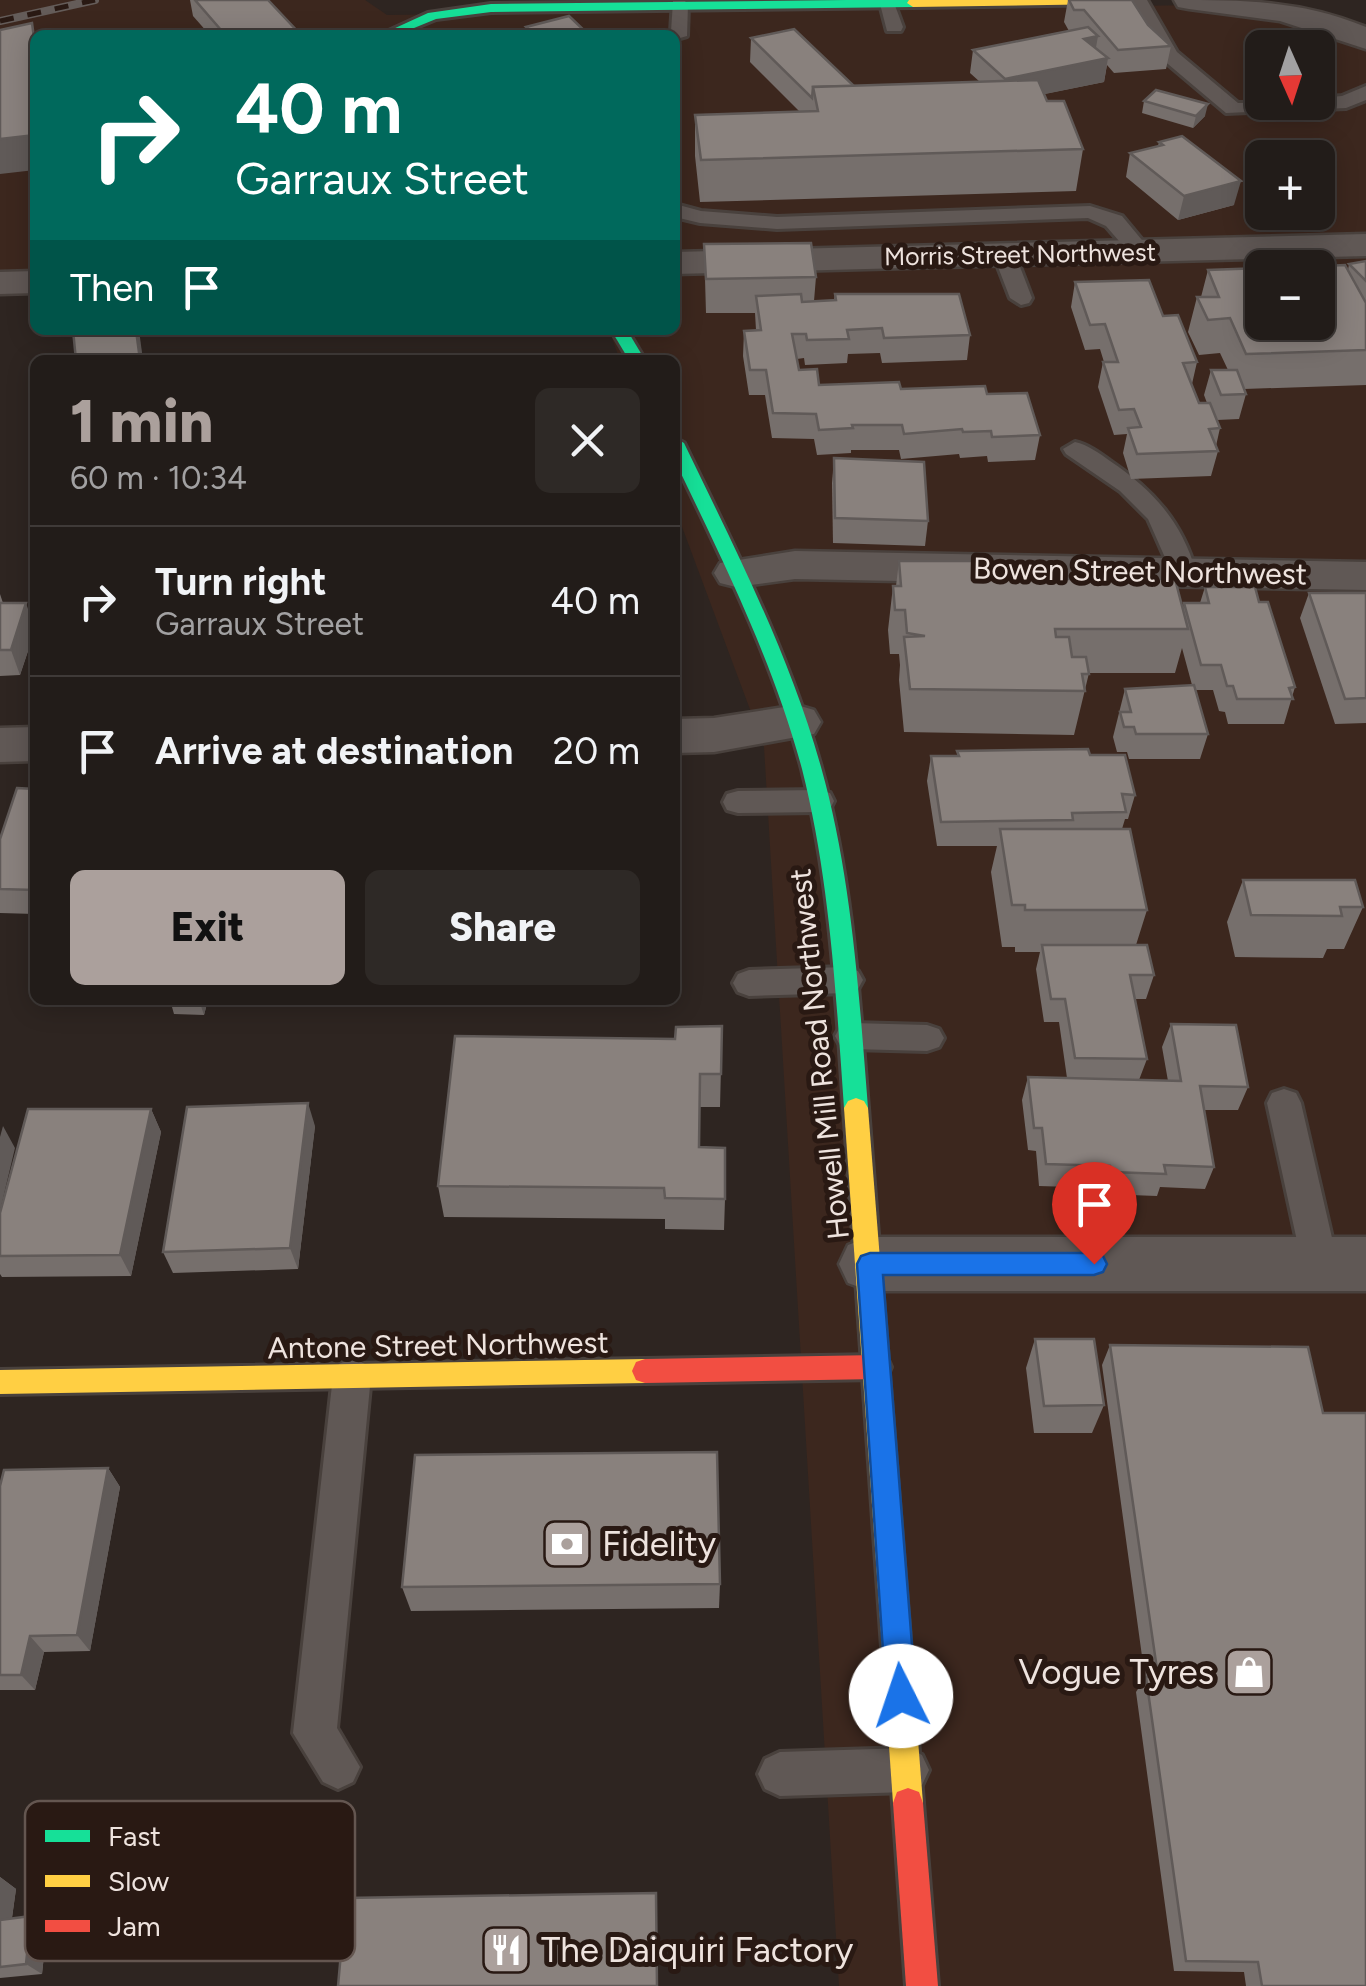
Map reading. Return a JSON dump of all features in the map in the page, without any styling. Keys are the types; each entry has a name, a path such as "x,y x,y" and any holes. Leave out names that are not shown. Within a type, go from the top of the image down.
{"street":[{"path":"385,30 462,10 1112,0"},
{"path":"1189,0 1235,3 1299,15 1366,39"},
{"name":"Morris Street Northwest","path":"680,262 1366,245"},
{"path":"0,283 30,282"},
{"name":"Howell Mill Road Northwest","path":"680,454 736,573 797,722 819,801 842,918 922,1986"},
{"name":"Bowen Street Northwest","path":"736,573 794,564 1366,576"},
{"path":"680,736 714,735 797,722"},
{"path":"0,745 30,744"},
{"path":"870,1264 1343,1264"},
{"name":"Antone Street Northwest","path":"0,1382 878,1367"}],"lane":[{"path":"1138,0 1169,56 1233,110 1346,102 1366,92"},
{"path":"886,4 894,27"},
{"path":"679,6 680,30"},
{"path":"680,211 700,217 777,223 1090,212 1114,220 1140,250"},
{"path":"1004,254 1021,298"},
{"path":"1075,449 1117,477 1161,517 1176,540 1184,572"},
{"path":"738,802 819,801"},
{"path":"749,983 847,980"},
{"path":"852,1036 927,1038"},
{"path":"1284,1104 1343,1264"},
{"path":"338,1767 314,1733 352,1376"},
{"path":"780,1774 906,1770"}],"shaded area":[{"path":"0,0 365,0 387,15 1285,4 1366,45 1366,1986 839,1986 764,747 680,521 680,355 618,355 611,335 680,335 680,30 30,30 30,290 0,291"}],"building":[{"path":"195,0 268,0 296,30 221,30"},
{"path":"1069,0 1132,0 1148,25 1171,46 1118,50 1084,10 1074,10"},
{"path":"569,16 584,30 529,30 526,27"},
{"path":"32,23 30,136 0,139 0,30"},
{"path":"1088,27 1098,36 1084,39 1108,58 1005,79 973,50"},
{"path":"794,29 854,86 813,87 812,98 751,38"},
{"path":"1038,80 1047,101 1064,101 1083,149 701,160 695,115 818,111 813,87"},
{"path":"1156,90 1208,104 1196,116 1144,101"},
{"path":"1182,136 1241,181 1184,196 1130,153"},
{"path":"811,243 816,277 706,279 704,244"},
{"path":"1366,261 1366,281 1349,264"},
{"path":"1335,265 1345,265 1366,303 1366,350 1246,354 1230,318 1208,320 1197,297 1219,297 1208,270 1245,269 1245,340 1335,340"},
{"path":"1149,280 1163,316 1178,315 1197,362 1183,363 1199,403 1210,403 1220,428 1209,429 1218,451 1137,454 1128,428 1141,427 1134,409 1119,410 1103,362 1118,362 1105,324 1090,325 1075,282"},
{"path":"801,294 802,302 836,300 835,294 959,294 970,335 884,338 882,328 847,330 849,339 807,340 806,334 792,334 799,370 817,369 819,385 899,382 901,389 985,386 987,394 1027,393 1040,435 992,437 991,431 962,429 904,434 902,425 852,425 853,428 819,430 816,414 773,413 766,370 750,370 744,331 761,330 756,296"},
{"path":"74,335 137,335 139,355 76,355"},
{"path":"1211,370 1237,370 1246,394 1221,395"},
{"path":"834,458 924,462 928,521 835,518"},
{"path":"899,561 999,561 1002,579 1175,579 1188,629 1055,629 1056,637 1069,637 1072,657 1086,657 1089,674 1082,674 1085,691 910,689 904,637 925,636 907,633 905,610 895,610 893,586 901,586"},
{"path":"1205,587 1255,587 1259,602 1268,602 1295,687 1289,688 1293,699 1237,699 1233,686 1227,686 1221,665 1201,665 1184,603 1209,603"},
{"path":"1309,593 1366,593 1366,698 1345,699"},
{"path":"0,603 26,603 11,650 0,650"},
{"path":"1194,685 1208,734 1136,734 1134,727 1124,727 1120,712 1131,712 1125,689"},
{"path":"1088,749 1090,755 1125,755 1135,795 1122,794 1126,812 1072,813 1073,820 941,822 931,756 959,756 957,751"},
{"path":"17,788 30,789 30,890 0,889 0,839"},
{"path":"1000,829 1130,829 1147,910 1025,910 1025,905 1012,905"},
{"path":"1243,880 1355,880 1363,907 1340,907 1342,916 1251,915"},
{"path":"1042,945 1147,945 1154,975 1130,975 1147,1059 1075,1058 1065,999 1051,999"},
{"path":"1171,1024 1236,1025 1248,1087 1200,1086 1214,1167 1164,1165 1166,1174 1111,1172 1110,1166 1046,1164 1042,1128 1034,1128 1028,1077 1181,1081"},
{"path":"722,1026 721,1074 700,1074 699,1147 725,1148 725,1199 665,1198 664,1188 438,1186 455,1036 675,1039 676,1027"},
{"path":"308,1103 290,1248 163,1252 187,1107"},
{"path":"28,1109 151,1109 120,1255 0,1256 0,1213"},
{"path":"1035,1339 1094,1339 1104,1405 1044,1406"},
{"path":"1110,1345 1308,1347 1323,1413 1366,1413 1366,1986 1262,1986 1258,1962 1186,1961 1146,1677 1158,1676"},
{"name":"Fidelity","path":"717,1452 720,1584 402,1587 415,1455"},
{"path":"108,1468 77,1635 30,1636 21,1675 0,1675 0,1486 4,1470"},
{"name":"The Daiquiri Factory","path":"656,1893 657,1986 338,1986 340,1961 355,1961 355,1898"},
{"path":"25,1917 26,1964 0,1967 0,1920"}],"railway":[{"path":"0,21 95,0"}],"traffic: fast":[{"path":"398,30 433,16 491,8 913,3"},
{"path":"622,335 634,355"},
{"path":"680,453 771,651 812,770 839,914 856,1108"}],"traffic: slow":[{"path":"913,3 1112,0"},
{"path":"856,1108 908,1803"},
{"path":"0,1382 645,1371"}],"traffic: jam":[{"path":"645,1371 878,1367"},
{"path":"908,1803 922,1986"}],"place":[{"name":"Fidelity","path":"567,1544"},
{"name":"Vogue Tyres","path":"1249,1672"},
{"name":"The Daiquiri Factory","path":"506,1950"}],"route":[{"path":"901,1696 870,1264 1094,1264"}]}
